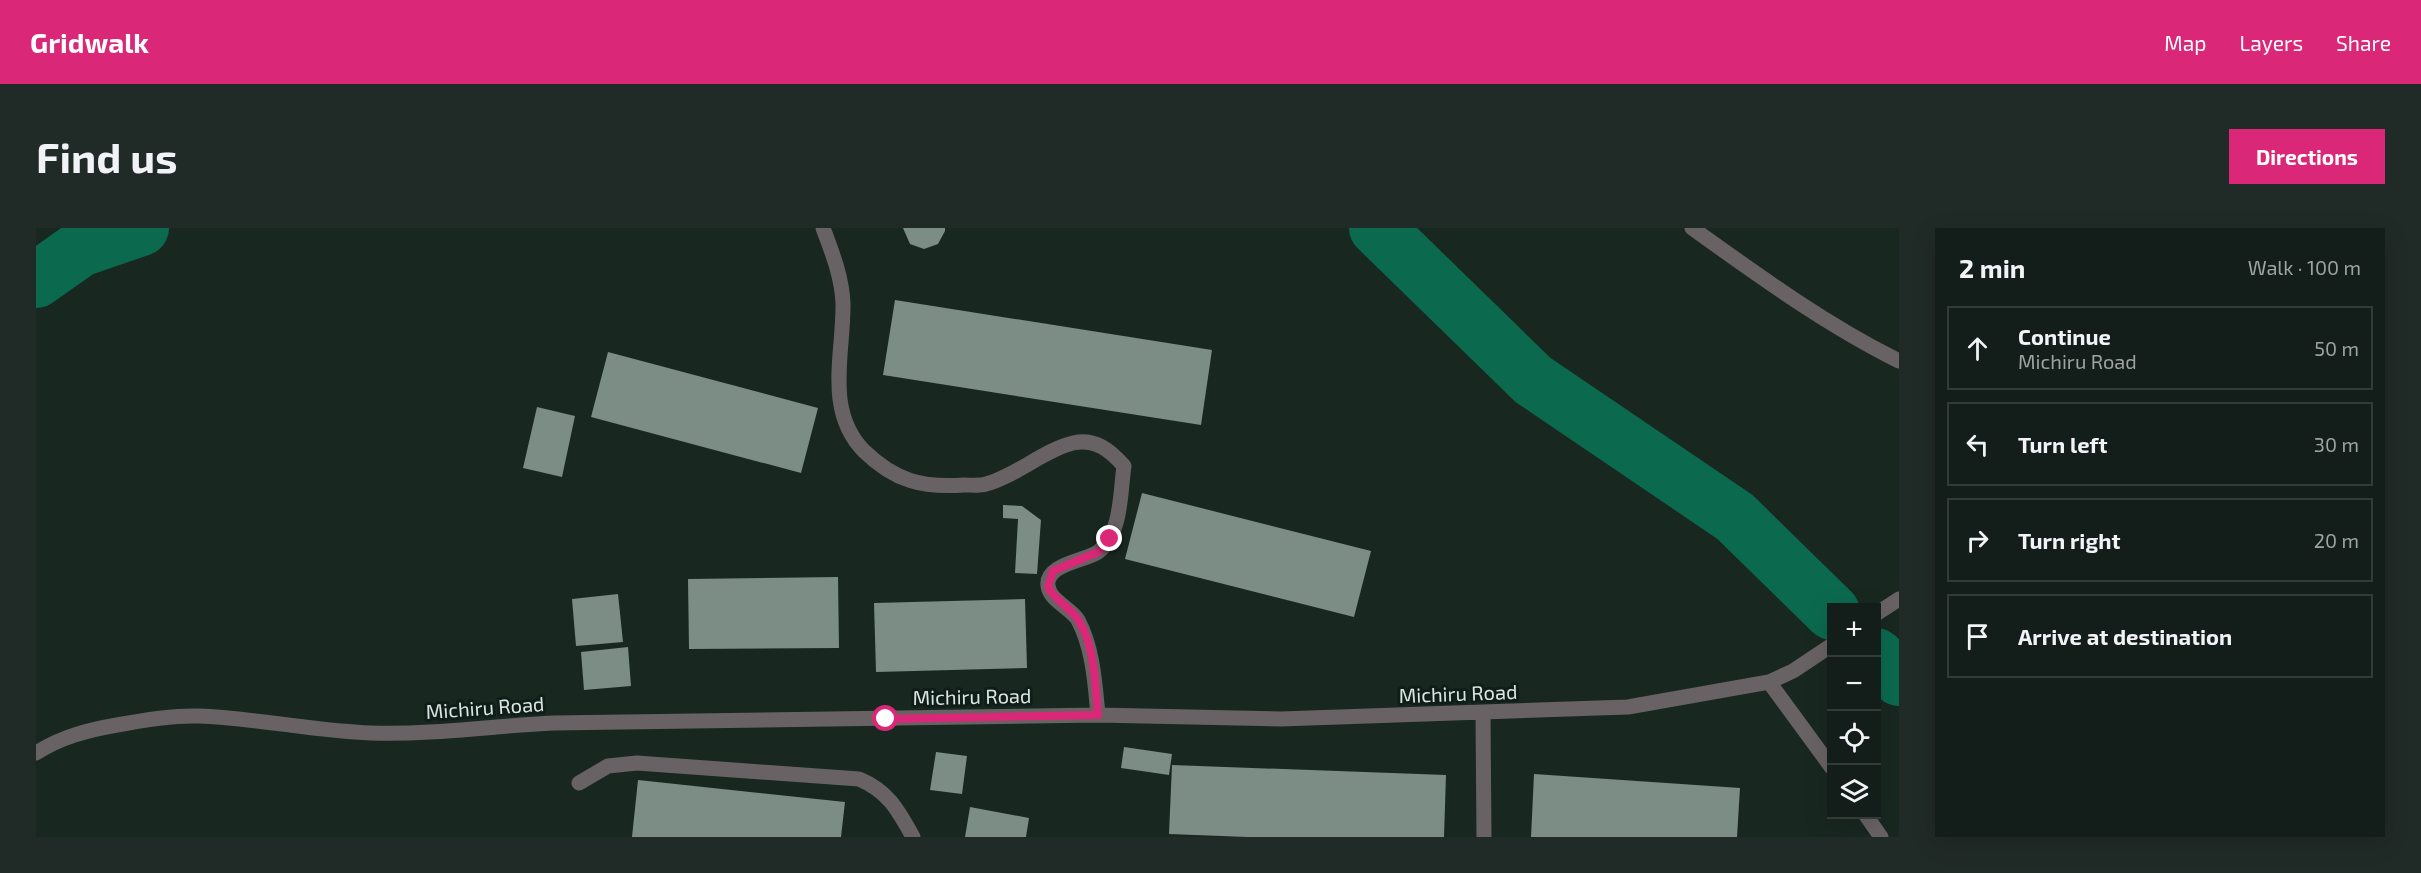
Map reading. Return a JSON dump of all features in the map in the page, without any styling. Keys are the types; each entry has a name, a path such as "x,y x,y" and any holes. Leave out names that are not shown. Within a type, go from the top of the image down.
{"street":[{"path":"823,228 836,264 843,302 838,402 863,450 893,474 932,487 987,484 1073,443 1099,444 1113,453 1124,466 1118,514 1110,539 1098,552 1053,571 1048,580 1048,587 1053,597 1076,618 1087,639 1098,715"},
{"path":"1692,228 1809,310 1858,341 1899,362"},
{"path":"1881,611 1899,599"},
{"name":"Michiru Road","path":"36,753 50,744 84,731 144,720 197,716 316,729 415,734 477,727 553,723 1098,715 1281,718 1483,714 1628,707 1769,682 1793,671 1827,648"},
{"path":"1769,682 1830,765"},
{"path":"1483,714 1484,837"},
{"path":"579,783 608,766 637,763 859,779 879,788 899,813 913,837"},
{"path":"1868,819 1881,837"}],"building":[{"path":"903,228 945,228 945,231 938,244 924,249 910,244"},
{"path":"895,300 1212,350 1201,425 883,375"},
{"path":"608,352 818,408 801,473 591,417"},
{"path":"537,407 575,416 562,477 523,468"},
{"path":"1142,493 1371,551 1354,617 1125,559"},
{"path":"1003,505 1022,506 1041,520 1037,574 1015,573 1018,519 1003,518"},
{"path":"838,577 839,648 689,649 688,579"},
{"path":"618,594 623,642 576,646 572,599"},
{"path":"1025,599 1027,668 876,672 874,603"},
{"path":"628,647 631,686 584,690 581,652"},
{"path":"1124,747 1172,754 1169,775 1121,768"},
{"path":"936,752 967,756 962,794 930,790"},
{"path":"1172,765 1446,775 1444,837 1247,837 1169,834"},
{"path":"1534,774 1740,788 1737,837 1531,837"},
{"path":"638,780 845,802 841,837 632,837"},
{"path":"970,807 1029,818 1026,837 965,837"}],"waterway":[{"path":"36,280 80,249 141,228"},
{"path":"1377,228 1533,380 1735,517 1827,607"},
{"path":"1877,657 1899,678"}],"route":[{"path":"886,719 1098,715 1087,639 1076,618 1053,597 1048,587 1048,580 1053,571 1098,552 1110,539"}]}
